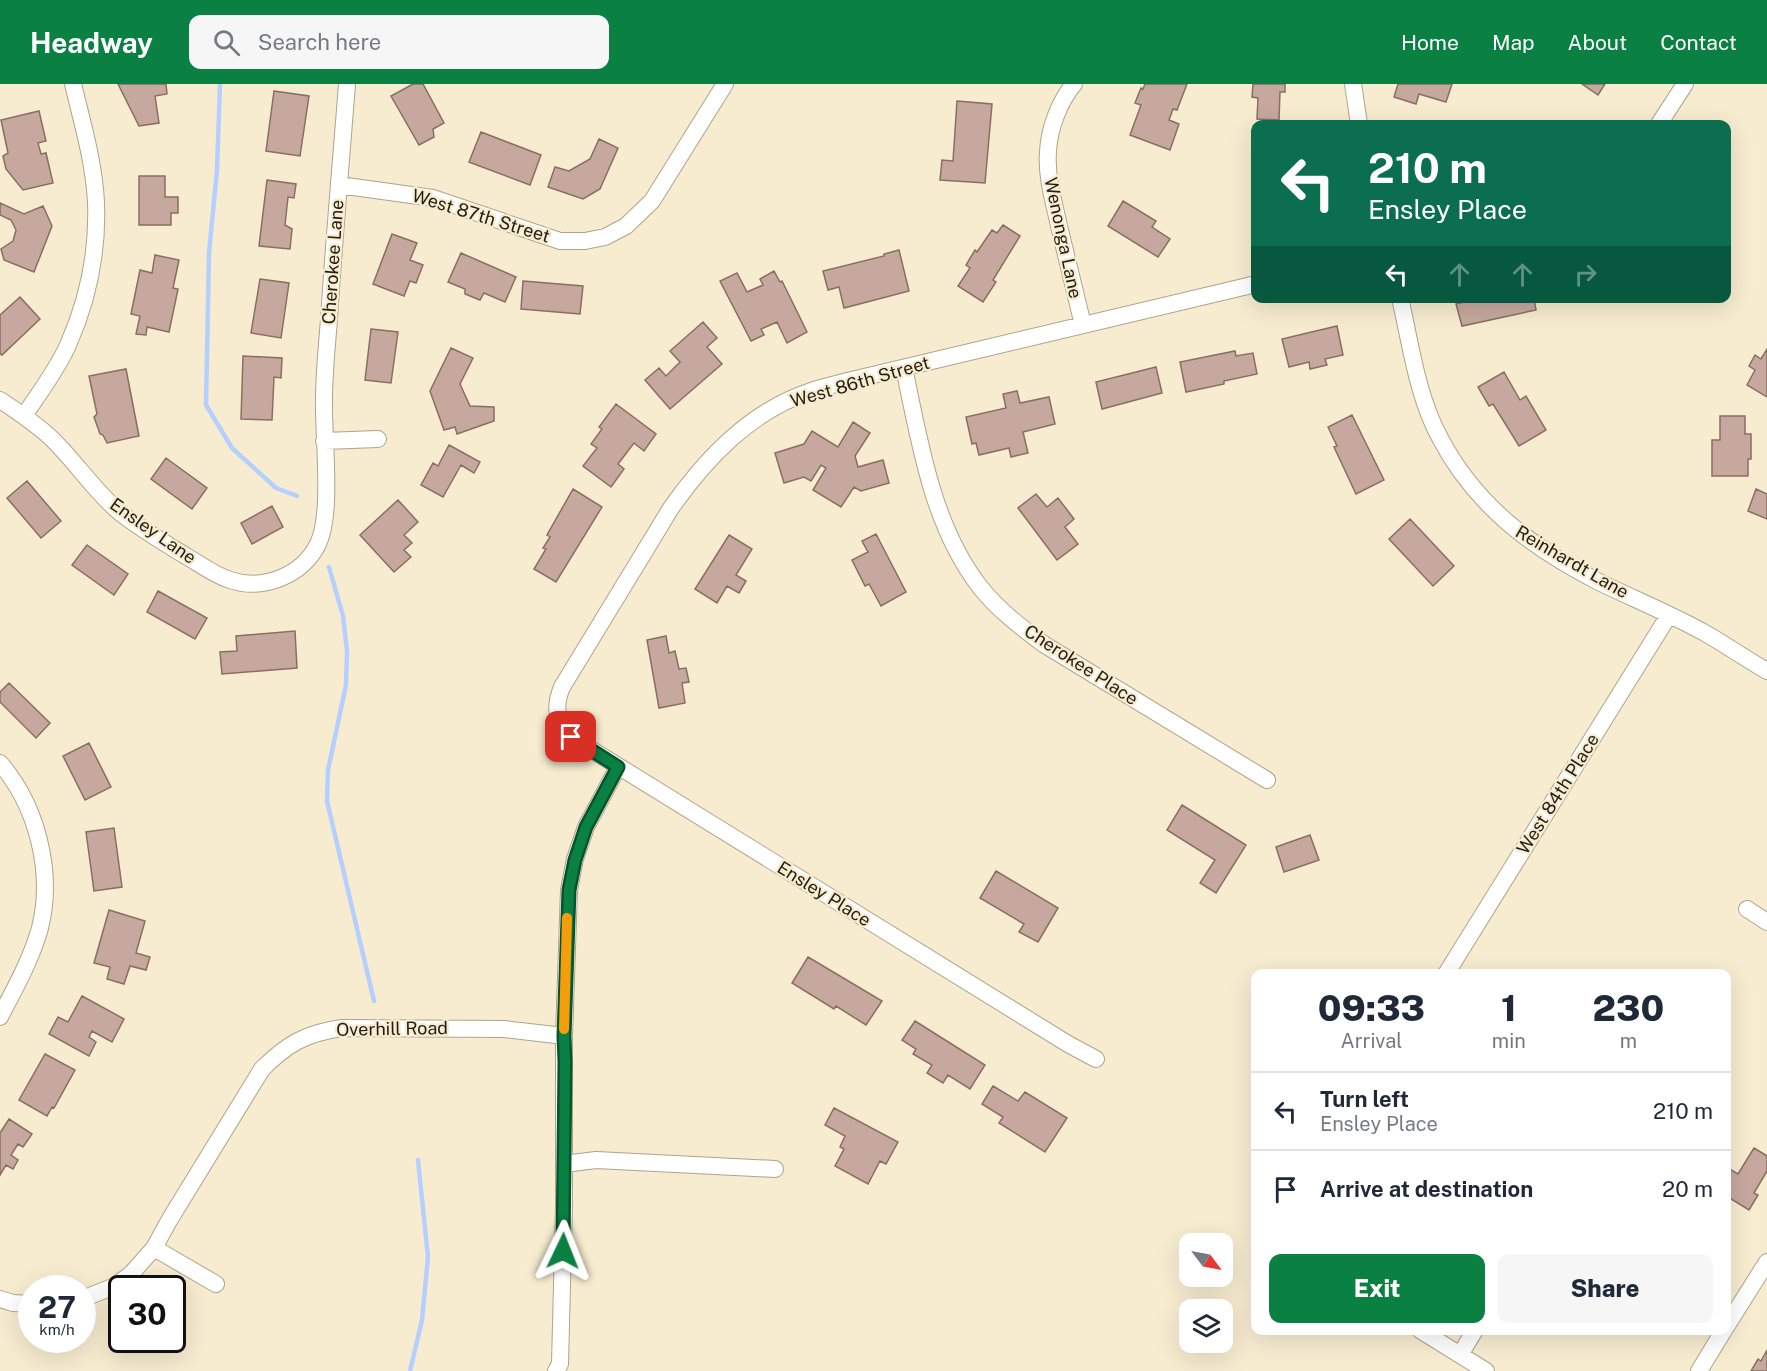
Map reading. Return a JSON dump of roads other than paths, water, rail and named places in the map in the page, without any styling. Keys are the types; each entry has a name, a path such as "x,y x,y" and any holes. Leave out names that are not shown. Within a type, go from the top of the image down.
{"street":[{"path":"24,416 67,347 80,315 90,279 96,239 96,200 90,160 73,84"},
{"name":"Cherokee Lane","path":"300,566 317,545 324,529 324,400 347,84"},
{"name":"West 87th Street","path":"339,185 433,198 560,241 585,241 605,237 626,226 652,201 725,84"},
{"name":"Wenonga Lane","path":"1074,84 1058,112 1047,152 1052,193 1083,325"},
{"path":"1353,84 1358,120"},
{"path":"1662,120 1686,84"},
{"name":"West 86th Street","path":"558,721 556,701 562,687 671,508 716,451 746,426 783,403 811,392 903,368 1251,286"},
{"name":"Reinhardt Lane","path":"1401,303 1425,402 1432,420 1439,437 1460,472 1482,500 1508,524 1539,547 1597,581 1705,633 1767,672"},
{"name":"Cherokee Place","path":"903,368 934,496 947,532 981,589 1014,622 1045,645 1267,780"},
{"name":"Ensley Lane","path":"0,400 52,439 91,484 119,511 152,535 214,572 229,580 247,584 271,582 288,575 300,566"},
{"path":"324,441 378,439"},
{"name":"West 84th Place","path":"1449,969 1670,615"},
{"name":"Ensley Place","path":"558,721 571,737 618,767 1096,1059"},
{"path":"0,763 26,803 40,845 43,861 44,900 40,926 25,968 0,1017"},
{"path":"556,1371 560,1364 564,1036 569,890 575,860 586,827 618,767"},
{"path":"1747,909 1767,922"},
{"name":"Overhill Road","path":"96,1293 115,1286 131,1274 154,1248 262,1069 280,1051 300,1039 321,1031 342,1028 504,1029 564,1036"},
{"path":"564,1164 596,1161 775,1169"},
{"path":"154,1248 216,1284"},
{"path":"1731,1319 1767,1262"},
{"path":"0,1299 18,1303"},
{"path":"1428,1335 1486,1371"},
{"path":"1460,1355 1472,1335"},
{"path":"1699,1371 1721,1335"}],"waterway":[{"path":"220,84 217,170 209,253 206,405 232,448 276,488 297,496"},
{"path":"329,567 343,616 347,651 346,685 328,770 327,801 374,1001"},
{"path":"410,1371 422,1320 428,1257 418,1160"}]}
